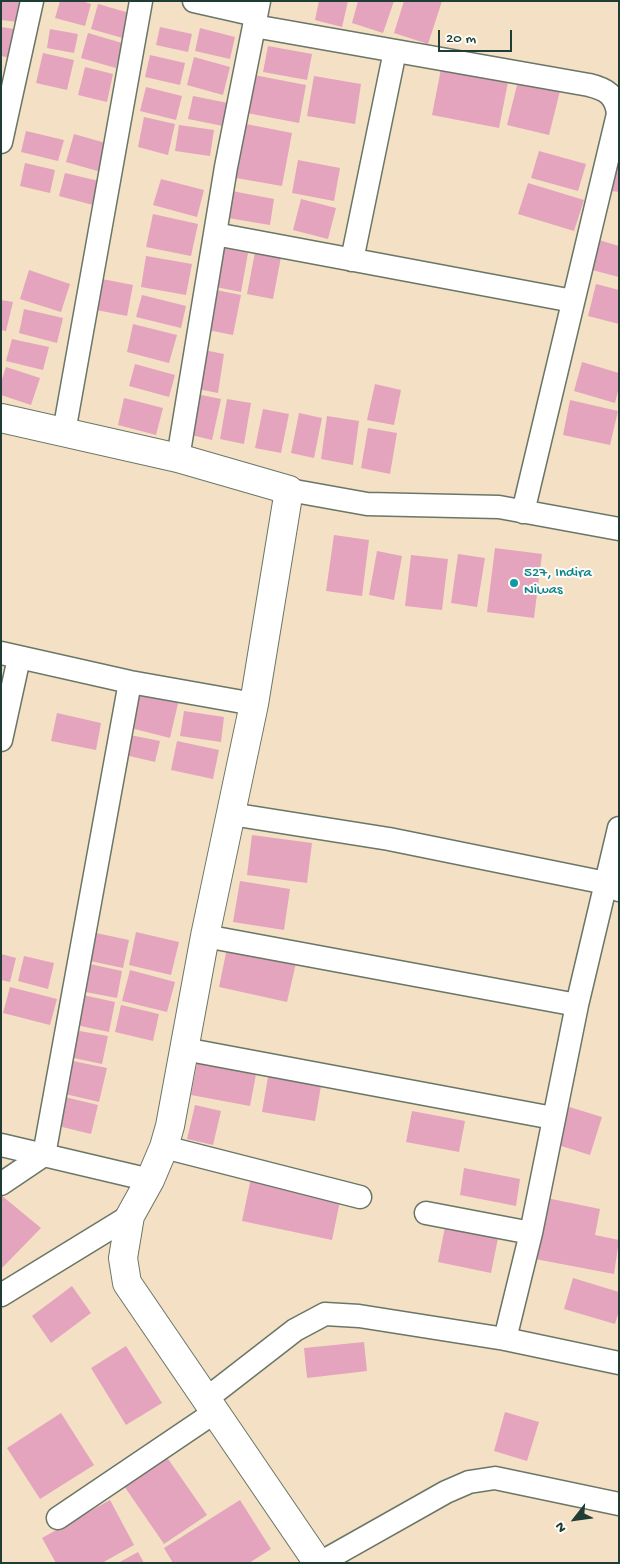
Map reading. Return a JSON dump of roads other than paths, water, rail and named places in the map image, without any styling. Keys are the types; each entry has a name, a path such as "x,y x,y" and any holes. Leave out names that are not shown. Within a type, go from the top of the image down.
{"street":[{"path":"1,142 32,1"},
{"path":"64,432 141,1"},
{"path":"194,1 256,14 395,51 604,88 612,95 617,104 618,114 523,512"},
{"path":"178,458 256,14"},
{"path":"352,260 395,51"},
{"path":"216,234 573,301"},
{"path":"1,418 178,458 289,490 367,504 499,507 619,529"},
{"path":"289,490 254,704 205,936 164,1148 150,1180 130,1216 123,1258 127,1283 319,1563 446,1492 468,1482 496,1478 619,1504"},
{"path":"1,740 10,656 130,682 254,704"},
{"path":"1,1184 44,1155 130,682"},
{"path":"231,814 389,839 612,887"},
{"path":"505,1339 531,1233 577,1005 612,887 619,828"},
{"path":"205,936 577,1005"},
{"path":"184,1049 553,1118"},
{"path":"1,1145 150,1180"},
{"path":"164,1148 360,1197"},
{"path":"426,1213 531,1233"},
{"path":"1,1295 130,1216"},
{"path":"58,1518 210,1405 295,1330 325,1314 359,1316 505,1339 619,1364"}],"place":[{"name":"527, Indira Niwas","path":"514,583"}]}
